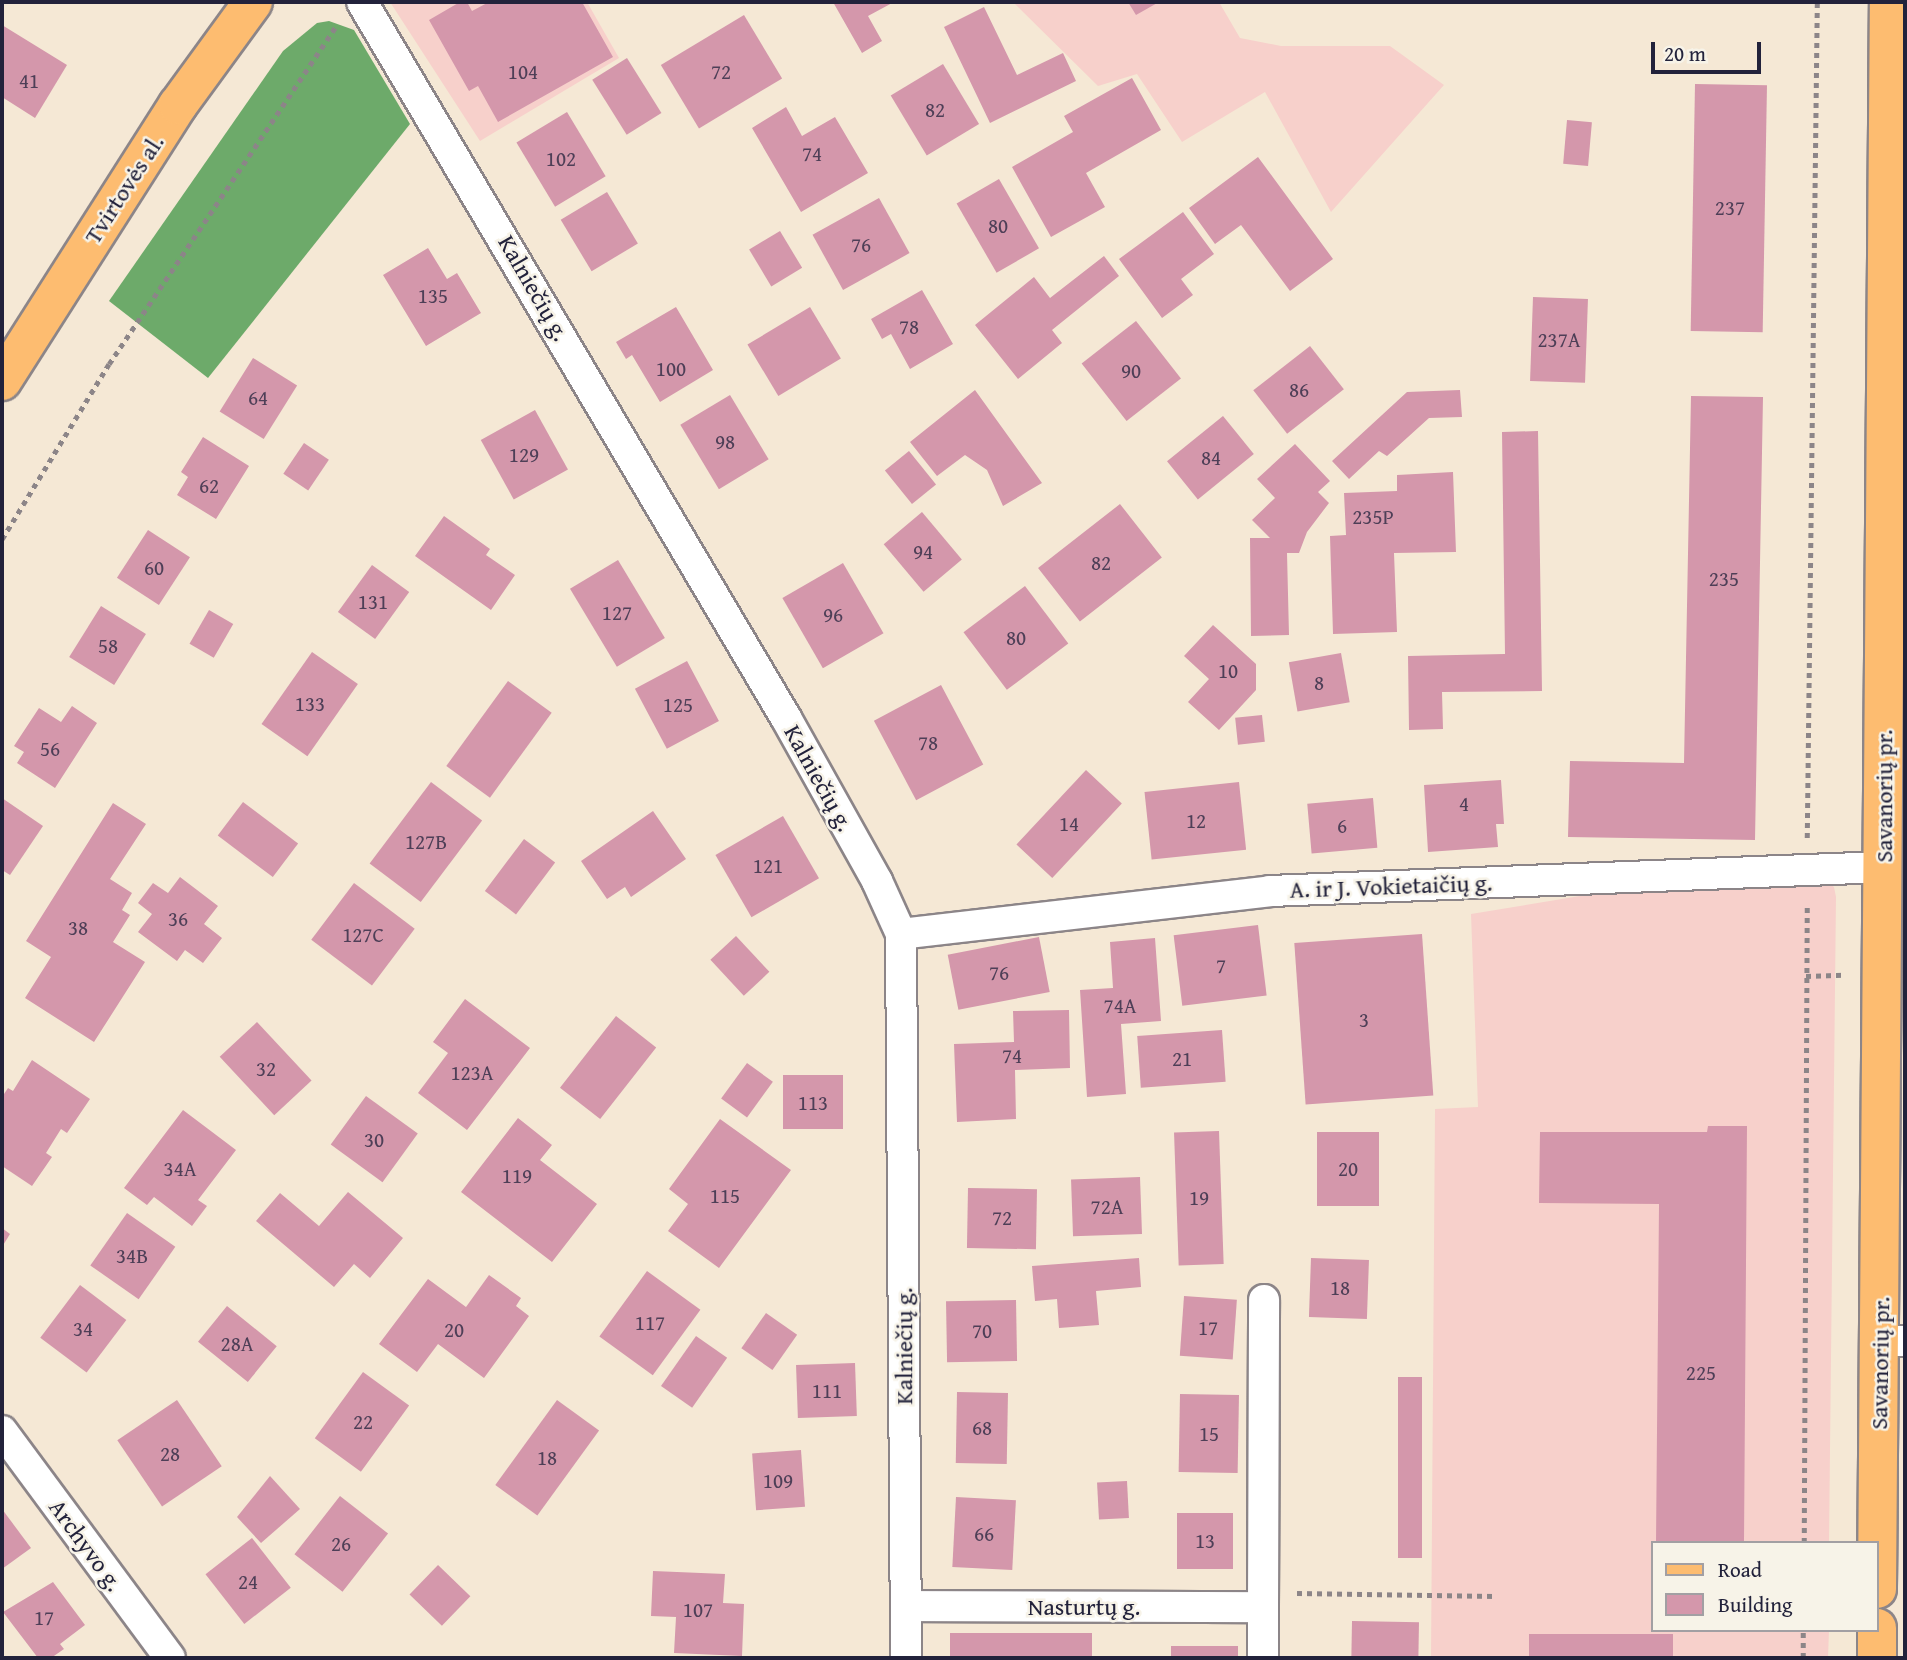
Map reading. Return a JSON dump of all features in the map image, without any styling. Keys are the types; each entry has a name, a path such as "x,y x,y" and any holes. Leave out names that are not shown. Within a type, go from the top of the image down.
{"main road":[{"name":"Tvirtovės al.","path":"2,381 164,127 253,2"},
{"name":"Savanorių pr.","path":"1879,1558 1893,1341 1884,867 1894,25"},
{"path":"1877,1632 1877,1658"}],"street":[{"name":"Kalniečių g.","path":"362,2 786,718 877,881 901,934 906,1658"},
{"name":"A. ir J. Vokietaičių g.","path":"901,934 1270,891 1807,867 1884,867"},
{"path":"1263,1658 1264,1300"},
{"name":"Archyvo g.","path":"2,1431 170,1658"},
{"name":"Nasturtų g.","path":"906,1606 1263,1600"}],"path":[{"path":"1804,1541 1807,867 1817,2"},
{"path":"2,539 109,364 335,28"},
{"path":"1263,1600 1495,1596"},
{"path":"1802,1658 1803,1632"}],"shaded area":[{"path":"390,2 587,2 619,58 480,141"},
{"path":"1013,2 1219,2 1240,38 1281,46 1390,46 1444,85 1331,212 1265,92 1182,142 1137,74 1098,86"},
{"path":"1825,880 1834,887 1829,1541 1652,1541 1652,1632 1829,1632 1828,1658 1431,1658 1435,1109 1478,1107 1471,914 1610,891"}],"green space":[{"path":"329,21 354,30 410,124 208,378 109,301 283,51 317,23"}],"building":[{"path":"460,2 467,2 472,11 489,2 582,2 613,57 498,122 478,86 469,91 429,20"},
{"path":"833,2 894,2 868,16 882,41 862,53"},
{"path":"1128,2 1159,2 1136,15"},
{"path":"984,7 1017,75 1063,53 1076,81 990,123 944,27"},
{"path":"744,15 782,78 699,128 661,65"},
{"path":"2,25 67,65 35,118 2,97"},
{"path":"627,58 661,113 627,135 592,80"},
{"path":"943,64 979,124 927,155 891,95"},
{"path":"1132,78 1161,130 1086,173 1105,207 1051,237 1012,167 1073,132 1064,116"},
{"path":"1695,84 1767,85 1763,332 1691,331"},
{"path":"786,107 802,136 835,117 868,173 801,212 752,128"},
{"path":"567,112 606,176 555,207 516,142"},
{"path":"1567,120 1592,122 1588,166 1563,164"},
{"path":"1258,157 1333,259 1290,291 1241,225 1215,244 1189,208"},
{"path":"999,179 1039,248 997,273 957,204"},
{"path":"607,192 638,243 592,271 561,220"},
{"path":"879,198 910,253 843,290 813,235"},
{"path":"1183,212 1214,254 1181,279 1193,295 1162,318 1119,259"},
{"path":"780,231 802,268 771,286 749,250"},
{"path":"428,248 447,279 457,273 481,313 426,346 383,275"},
{"path":"1104,256 1119,276 1052,330 1062,343 1018,379 975,325 1034,277 1050,298"},
{"path":"922,290 953,344 910,369 891,334 882,339 871,319"},
{"path":"1533,297 1588,299 1585,383 1530,381"},
{"path":"676,307 713,370 660,402 632,355 626,359 616,342"},
{"path":"810,307 841,358 778,396 747,345"},
{"path":"1136,321 1181,379 1127,421 1082,363"},
{"path":"1310,346 1344,389 1287,434 1253,390"},
{"path":"253,358 297,386 264,439 220,411"},
{"path":"975,390 1042,483 1003,506 987,470 965,455 937,476 910,442"},
{"path":"1460,390 1462,417 1429,418 1387,456 1379,451 1349,479 1332,461 1407,392"},
{"path":"730,395 769,459 719,489 680,425"},
{"path":"1691,396 1763,397 1755,840 1568,837 1570,761 1684,763"},
{"path":"535,410 568,469 514,500 481,440"},
{"path":"1223,416 1254,454 1198,499 1167,461"},
{"path":"1538,431 1542,691 1442,692 1443,729 1409,730 1408,656 1505,654 1502,432"},
{"path":"203,437 249,466 216,519 177,495 188,477 181,472"},
{"path":"304,443 329,460 308,490 283,474"},
{"path":"1295,444 1330,481 1318,492 1329,503 1307,532 1299,553 1287,553 1289,635 1251,636 1250,538 1270,538 1252,520 1275,498 1257,479"},
{"path":"909,451 936,484 912,504 885,471"},
{"path":"1453,472 1456,552 1394,553 1397,632 1333,634 1330,536 1346,535 1344,493 1397,491 1397,475"},
{"path":"1120,504 1162,558 1080,622 1038,568"},
{"path":"922,512 962,559 924,592 884,544"},
{"path":"444,516 490,549 486,555 515,575 491,610 415,556"},
{"path":"148,530 190,557 159,605 117,578"},
{"path":"618,560 665,638 617,667 570,589"},
{"path":"843,563 884,633 823,668 782,598"},
{"path":"372,565 409,592 375,639 338,612"},
{"path":"1025,586 1068,644 1007,690 964,632"},
{"path":"101,606 146,634 114,685 69,657"},
{"path":"209,610 233,624 214,658 190,644"},
{"path":"1213,625 1256,664 1256,690 1219,730 1188,702 1209,679 1184,656"},
{"path":"312,652 358,684 307,756 262,724"},
{"path":"1341,653 1350,702 1297,711 1289,662"},
{"path":"687,661 719,721 667,749 635,689"},
{"path":"508,681 552,713 490,798 446,766"},
{"path":"941,685 983,764 916,800 874,721"},
{"path":"72,706 97,723 55,788 17,763 24,752 14,746 39,708 61,722"},
{"path":"1262,715 1265,742 1238,745 1235,718"},
{"path":"1086,770 1122,803 1052,878 1016,845"},
{"path":"1501,780 1504,824 1496,824 1498,847 1428,852 1424,785"},
{"path":"431,782 482,821 421,902 370,863"},
{"path":"1239,782 1246,850 1152,860 1145,792"},
{"path":"2,798 43,826 10,875 2,870"},
{"path":"1373,798 1377,848 1312,854 1307,804"},
{"path":"243,802 298,844 273,877 218,836"},
{"path":"113,803 146,824 110,879 132,893 122,910 130,915 113,942 145,962 94,1042 25,998 51,957 26,941"},
{"path":"653,811 686,859 631,897 625,887 607,899 581,861"},
{"path":"783,816 819,878 751,917 715,855"},
{"path":"524,839 555,862 516,914 485,891"},
{"path":"180,877 218,906 204,924 222,938 203,963 185,950 177,961 138,932 152,914 138,903 153,883 168,893"},
{"path":"354,883 415,929 372,985 311,940"},
{"path":"1258,925 1267,995 1182,1006 1174,935"},
{"path":"1422,934 1433,1096 1306,1105 1294,943"},
{"path":"736,936 769,972 744,996 710,960"},
{"path":"1039,937 1050,992 958,1010 948,955"},
{"path":"1155,938 1161,1021 1121,1024 1126,1094 1087,1097 1080,990 1113,988 1110,942"},
{"path":"465,999 530,1048 467,1130 418,1093 448,1053 433,1042"},
{"path":"1069,1010 1070,1068 1015,1070 1016,1119 957,1122 954,1044 1014,1042 1013,1011"},
{"path":"616,1016 656,1047 600,1119 560,1088"},
{"path":"257,1022 312,1081 274,1115 220,1057"},
{"path":"1222,1030 1226,1082 1141,1088 1137,1036"},
{"path":"32,1060 90,1099 67,1133 61,1129 46,1153 52,1157 32,1186 2,1166 2,1097 8,1088 13,1091"},
{"path":"747,1063 773,1082 747,1117 721,1099"},
{"path":"783,1075 843,1075 843,1129 783,1129"},
{"path":"366,1096 418,1134 383,1182 331,1145"},
{"path":"183,1110 236,1150 198,1200 207,1206 192,1226 154,1197 147,1205 124,1188"},
{"path":"518,1118 552,1145 540,1160 597,1204 552,1262 461,1192"},
{"path":"720,1119 791,1170 719,1268 668,1231 688,1204 669,1189"},
{"path":"1708,1126 1747,1126 1744,1541 1656,1541 1659,1204 1539,1203 1540,1132 1707,1132"},
{"path":"1219,1131 1224,1264 1179,1265 1174,1133"},
{"path":"1317,1132 1379,1132 1379,1206 1317,1206"},
{"path":"1140,1177 1142,1234 1073,1236 1071,1179"},
{"path":"968,1188 1037,1189 1036,1249 967,1248"},
{"path":"348,1192 403,1238 370,1278 354,1264 334,1287 256,1221 280,1193 319,1226"},
{"path":"127,1213 175,1247 139,1299 90,1265"},
{"path":"2,1228 10,1234 2,1247"},
{"path":"1139,1258 1141,1287 1096,1291 1099,1325 1059,1328 1057,1299 1035,1301 1032,1266"},
{"path":"1311,1258 1369,1260 1367,1319 1309,1317"},
{"path":"647,1271 700,1310 653,1375 599,1337"},
{"path":"489,1275 521,1298 516,1306 529,1316 484,1378 438,1344 417,1372 379,1344 428,1279 466,1307"},
{"path":"80,1285 126,1320 87,1373 40,1338"},
{"path":"1184,1296 1237,1300 1233,1360 1180,1356"},
{"path":"1016,1300 1017,1361 947,1362 946,1301"},
{"path":"227,1306 277,1346 248,1382 198,1342"},
{"path":"766,1313 797,1335 772,1370 741,1348"},
{"path":"696,1336 727,1358 692,1408 661,1386"},
{"path":"855,1363 857,1416 798,1418 796,1365"},
{"path":"363,1372 409,1406 361,1472 315,1438"},
{"path":"1398,1377 1422,1377 1422,1558 1398,1558"},
{"path":"957,1392 1008,1393 1007,1464 956,1463"},
{"path":"1180,1394 1239,1395 1238,1473 1179,1472"},
{"path":"177,1400 222,1466 162,1507 117,1440"},
{"path":"557,1400 599,1431 537,1516 495,1485"},
{"path":"801,1450 805,1507 756,1510 752,1453"},
{"path":"270,1476 300,1509 261,1543 237,1517"},
{"path":"1127,1481 1129,1518 1099,1520 1097,1483"},
{"path":"340,1496 388,1534 343,1592 294,1554"},
{"path":"956,1497 1016,1500 1012,1570 952,1567"},
{"path":"2,1509 31,1548 2,1569"},
{"path":"1177,1513 1233,1513 1233,1569 1177,1569"},
{"path":"252,1538 291,1588 244,1624 206,1574"},
{"path":"438,1565 470,1596 442,1626 410,1594"},
{"path":"653,1571 725,1574 723,1603 744,1604 742,1656 674,1653 676,1617 651,1616"},
{"path":"53,1582 85,1625 60,1644 64,1649 51,1658 38,1658 3,1612"},
{"path":"1352,1621 1419,1622 1418,1658 1351,1658"},
{"path":"950,1633 1092,1633 1092,1658 950,1658"},
{"path":"1529,1634 1673,1634 1673,1658 1529,1658"},
{"path":"1171,1646 1238,1646 1238,1658 1171,1658"}]}
